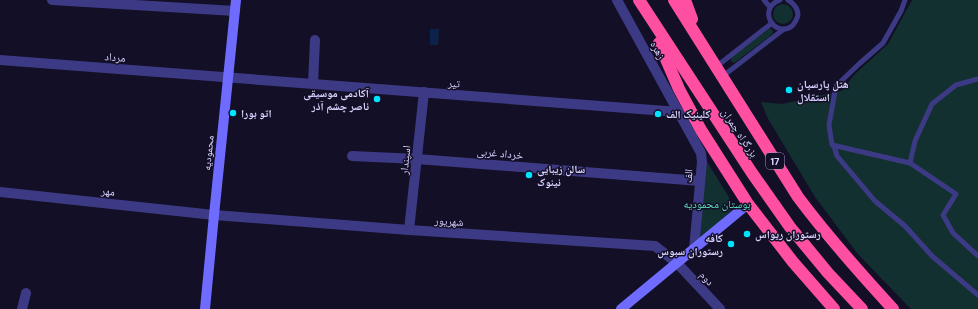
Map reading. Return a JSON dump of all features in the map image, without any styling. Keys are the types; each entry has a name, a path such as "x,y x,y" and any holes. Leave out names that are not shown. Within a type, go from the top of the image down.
{"highway":[{"name":"بزرگراه چمران","path":"639,0 752,173 790,227 828,273 862,309"},
{"name":"بزرگراه چمران","path":"674,0 720,71 764,145 802,202 850,263 893,309"},
{"path":"685,0 702,44"},
{"path":"646,12 679,89 702,130 748,204 793,262 834,309"}],"street":[{"path":"52,0 235,11"},
{"name":"محمودیه","path":"205,309 236,0"},
{"name":"زهره","path":"617,0 678,112"},
{"path":"313,84 315,40"},
{"name":"مرداد","path":"0,60 228,77"},
{"name":"تیر","path":"228,77 678,112"},
{"name":"اسپندار","path":"409,230 424,92"},
{"name":"الف","path":"678,112 701,153 702,162 694,249"},
{"name":"خرداد غربی","path":"352,156 417,159 700,182"},
{"name":"مهر","path":"0,192 214,215"},
{"path":"621,309 748,204"},
{"name":"شهریور","path":"214,215 409,230 655,246 677,263"},
{"name":"دوم","path":"677,263 720,309"},
{"path":"22,309 26,293"}],"lane":[{"path":"764,0 770,7"},
{"path":"780,0 770,7 769,15 775,26 784,29"},
{"path":"720,71 784,29 793,25 798,16 796,6 788,0"},
{"path":"905,0 901,11 883,43 836,86 829,125 832,145 834,146 837,156 875,201 905,226 932,256 978,295"},
{"path":"720,71 772,23"},
{"path":"910,163 914,141 932,104 956,84 978,79"},
{"path":"834,146 910,163 956,194 943,215 952,233 978,256"}],"green space":[{"path":"912,0 978,0 978,309 911,309 857,253 815,197 767,117 761,102 782,104 841,91 855,74 888,44"},
{"path":"783,4 790,7 793,14 790,21 783,24 776,21 773,14 776,7"},
{"path":"770,28 773,33 770,36 734,63 731,61 731,58"},
{"name":"بوستان محمودیه","path":"706,160 735,207 700,240"}],"water":[{"path":"430,29 439,29 438,45 430,45"}],"place":[{"name":"هتل پارسیان استقلال","path":"789,90"},
{"name":"آکادمی موسیقی ناصر چشم آذر","path":"377,99"},
{"name":"اتو بورا","path":"233,113"},
{"name":"کلینیک الف","path":"658,114"},
{"name":"سالن زیبایی نینوک","path":"529,175"},
{"name":"رستوران ریواس","path":"747,234"},
{"name":"کافه رستوران سبوس","path":"731,244"}]}
